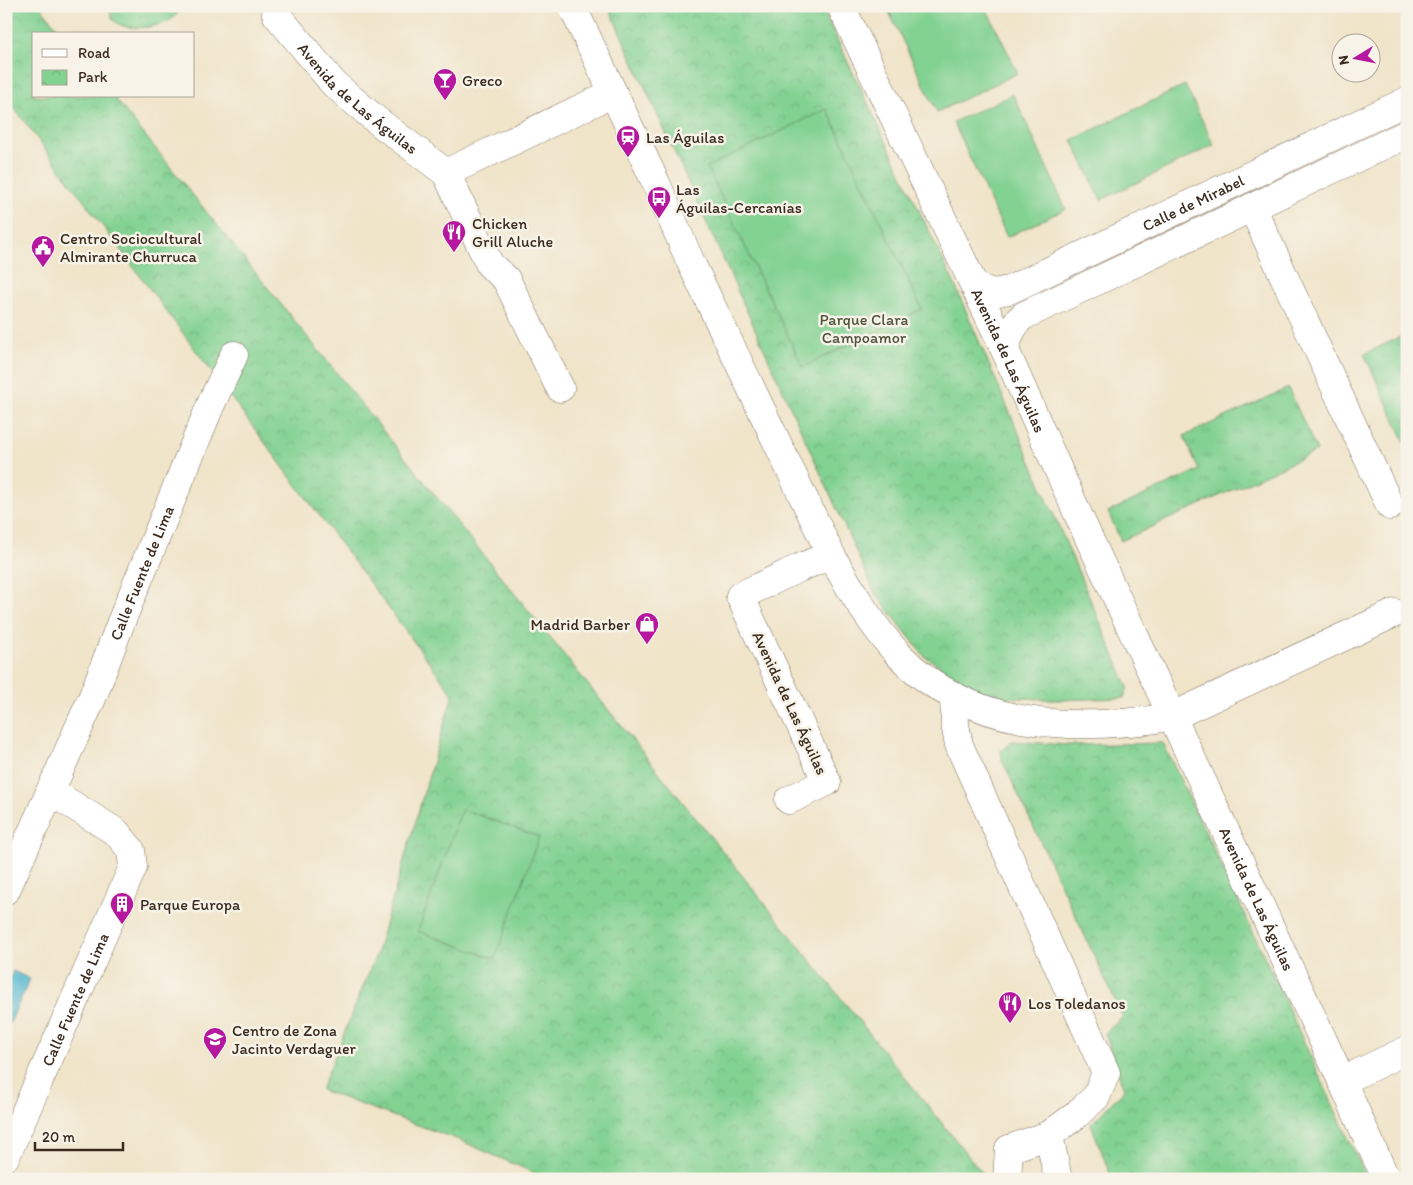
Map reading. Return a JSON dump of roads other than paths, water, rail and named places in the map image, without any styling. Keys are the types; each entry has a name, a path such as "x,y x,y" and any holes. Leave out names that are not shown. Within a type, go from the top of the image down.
{"street":[{"path":"572,6 692,265 830,555 874,624 898,654 920,675 954,696 981,708 1009,717 1039,723 1089,725 1144,721 1172,717 1395,613"},
{"name":"Avenida de Las Águilas","path":"841,6 976,287 1081,521 1386,1179"},
{"name":"Avenida de Las Águilas","path":"276,14 334,84 375,119 446,173 490,265 506,279 560,388"},
{"path":"446,173 613,93"},
{"name":"Calle de Mirabel","path":"976,287 993,293 1009,290 1407,101"},
{"name":"Calle de Mirabel","path":"1005,350 1011,331 1023,316 1407,134"},
{"name":"Calle de Mirabel","path":"1252,207 1390,506"},
{"name":"Calle Fuente de Lima","path":"6,890 93,696 121,622 234,355"},
{"name":"Avenida de Las Águilas","path":"789,800 827,782 740,596 830,555"},
{"path":"954,696 955,724 959,745 1106,1073 1096,1097 1074,1116 1049,1135 1009,1149 1007,1179"},
{"name":"Calle Fuente de Lima","path":"6,1156 133,867 131,850 116,832 50,791"},
{"path":"1342,1081 1407,1050"},
{"path":"1049,1135 1058,1179"}],"water":[{"path":"13,971 30,979 6,1031 6,986"}],"place":[{"name":"Greco","path":"445,101"},
{"name":"Las Águilas","path":"628,158"},
{"name":"Las Águilas-Cercanías","path":"659,219"},
{"name":"Chicken Grill Aluche","path":"454,253"},
{"name":"Centro Sociocultural Almirante Churruca","path":"43,268"},
{"name":"Madrid Barber","path":"647,645"},
{"name":"Parque Europa","path":"122,925"},
{"name":"Los Toledanos","path":"1010,1024"},
{"name":"Centro de Zona Jacinto Verdaguer","path":"215,1060"}],"park label":[{"name":"Parque Clara Campoamor","path":"864,328"}]}
